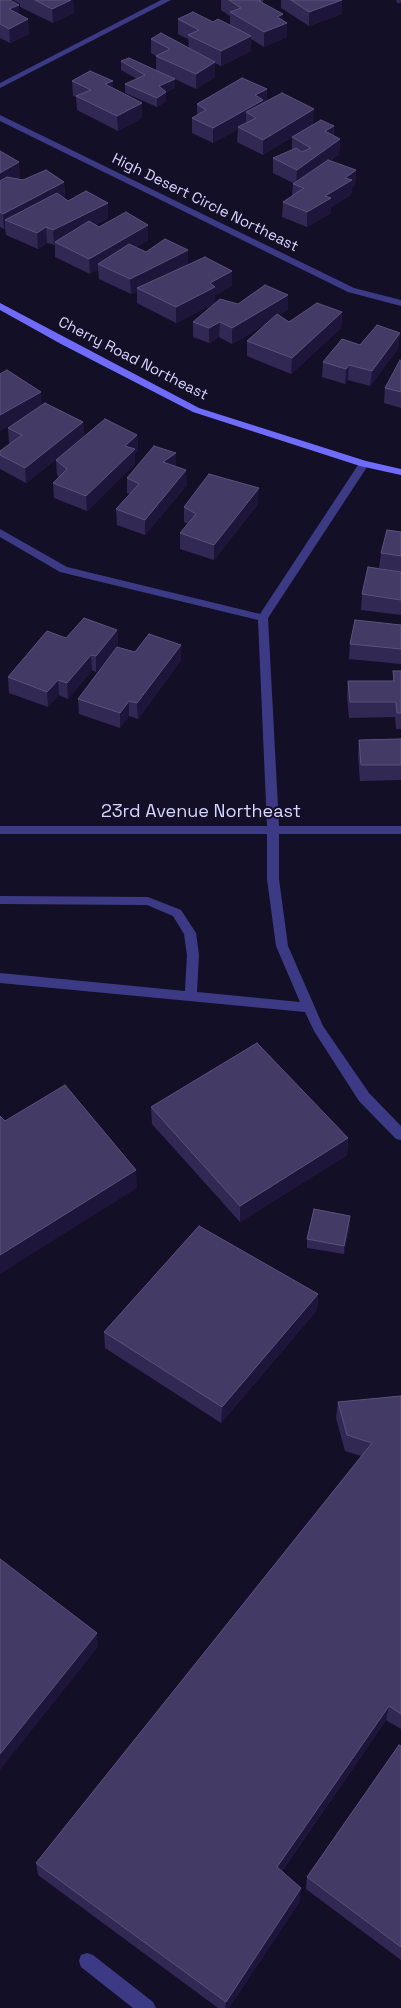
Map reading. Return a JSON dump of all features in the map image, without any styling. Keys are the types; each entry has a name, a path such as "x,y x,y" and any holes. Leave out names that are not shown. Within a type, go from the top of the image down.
{"street":[{"path":"0,86 167,0"},
{"name":"High Desert Circle Northeast","path":"0,118 351,290 401,302"},
{"name":"Cherry Road Northeast","path":"0,306 64,342 196,410 364,464 401,472"},
{"path":"364,464 263,618 273,830 273,879 282,946 318,1028 364,1097 401,1136"},
{"path":"0,532 64,570 263,618"},
{"name":"23rd Avenue Northeast","path":"0,830 401,830"},
{"path":"0,900 148,900 176,913 190,933 193,955 191,996"},
{"path":"0,978 309,1008"},
{"path":"87,1961 147,2008"}],"building":[{"path":"0,0 10,0 19,5 9,9 28,19 9,29 0,24"},
{"path":"35,0 71,0 52,9"},
{"path":"229,0 261,0 259,1 283,14 277,17 287,23 264,32 230,12 241,8"},
{"path":"291,0 342,0 309,12"},
{"path":"193,12 213,22 218,19 251,36 221,51 188,35 199,30 178,19"},
{"path":"161,33 215,62 196,74 156,56 170,49 151,39"},
{"path":"129,58 175,79 159,86 166,92 157,98 125,84 145,75 121,61"},
{"path":"90,71 113,81 105,84 142,103 117,116 76,96 91,90 72,81"},
{"path":"242,78 267,89 255,95 263,100 213,128 192,118 206,110 197,104"},
{"path":"282,93 314,109 263,140 238,127 256,118 246,112"},
{"path":"321,120 334,126 325,131 340,139 297,170 273,158 296,148 302,152 311,148 292,137"},
{"path":"0,151 19,162 0,173"},
{"path":"328,160 356,170 345,178 352,180 325,196 331,198 307,212 283,202 304,188 293,184"},
{"path":"46,170 64,182 3,214 0,212 0,181 7,177 23,180"},
{"path":"86,191 108,203 53,230 46,227 37,233 5,220 57,193 68,201"},
{"path":"126,212 148,225 89,259 55,242 89,221 99,227"},
{"path":"165,239 188,250 130,279 98,264 129,244 146,252"},
{"path":"205,257 232,271 210,283 215,287 176,307 137,288"},
{"path":"265,285 288,295 232,328 220,322 209,328 193,322 220,299 238,304"},
{"path":"317,303 342,312 292,358 247,341 277,314 289,322"},
{"path":"377,325 400,333 372,371 349,365 346,369 323,362 342,339 360,345"},
{"path":"401,361 401,392 385,388"},
{"path":"7,370 41,392 0,415 0,374"},
{"path":"45,403 83,422 25,468 0,455 0,451 22,435 8,428"},
{"path":"105,419 137,435 125,446 135,449 86,496 53,483 67,469 56,460"},
{"path":"154,446 176,453 163,462 186,470 145,520 116,509 139,484 127,478"},
{"path":"209,474 259,488 214,545 180,533 196,514 184,507"},
{"path":"387,530 401,532 401,556 381,553"},
{"path":"368,567 401,572 401,600 362,594"},
{"path":"84,618 117,630 96,656 91,655 67,683 58,680 47,692 8,677 47,631 66,638"},
{"path":"355,620 401,625 401,649 350,644"},
{"path":"149,634 181,645 137,703 129,701 120,713 78,699 117,647 135,652"},
{"path":"393,671 401,671 401,713 397,713 396,702 350,702 348,681 394,681"},
{"path":"401,739 401,765 361,765 359,740"},
{"path":"257,1043 348,1138 240,1206 151,1107"},
{"path":"65,1085 136,1170 0,1255 0,1116 5,1121"},
{"path":"314,1209 350,1216 344,1246 307,1239"},
{"path":"199,1226 318,1294 222,1407 104,1332"},
{"path":"401,1396 401,1714 389,1706 277,1867 301,1888 226,2002 36,1863 372,1443 347,1435 338,1402"},
{"path":"0,1559 97,1633 0,1754"},
{"path":"399,1745 401,1746 401,1947 307,1877"}]}
